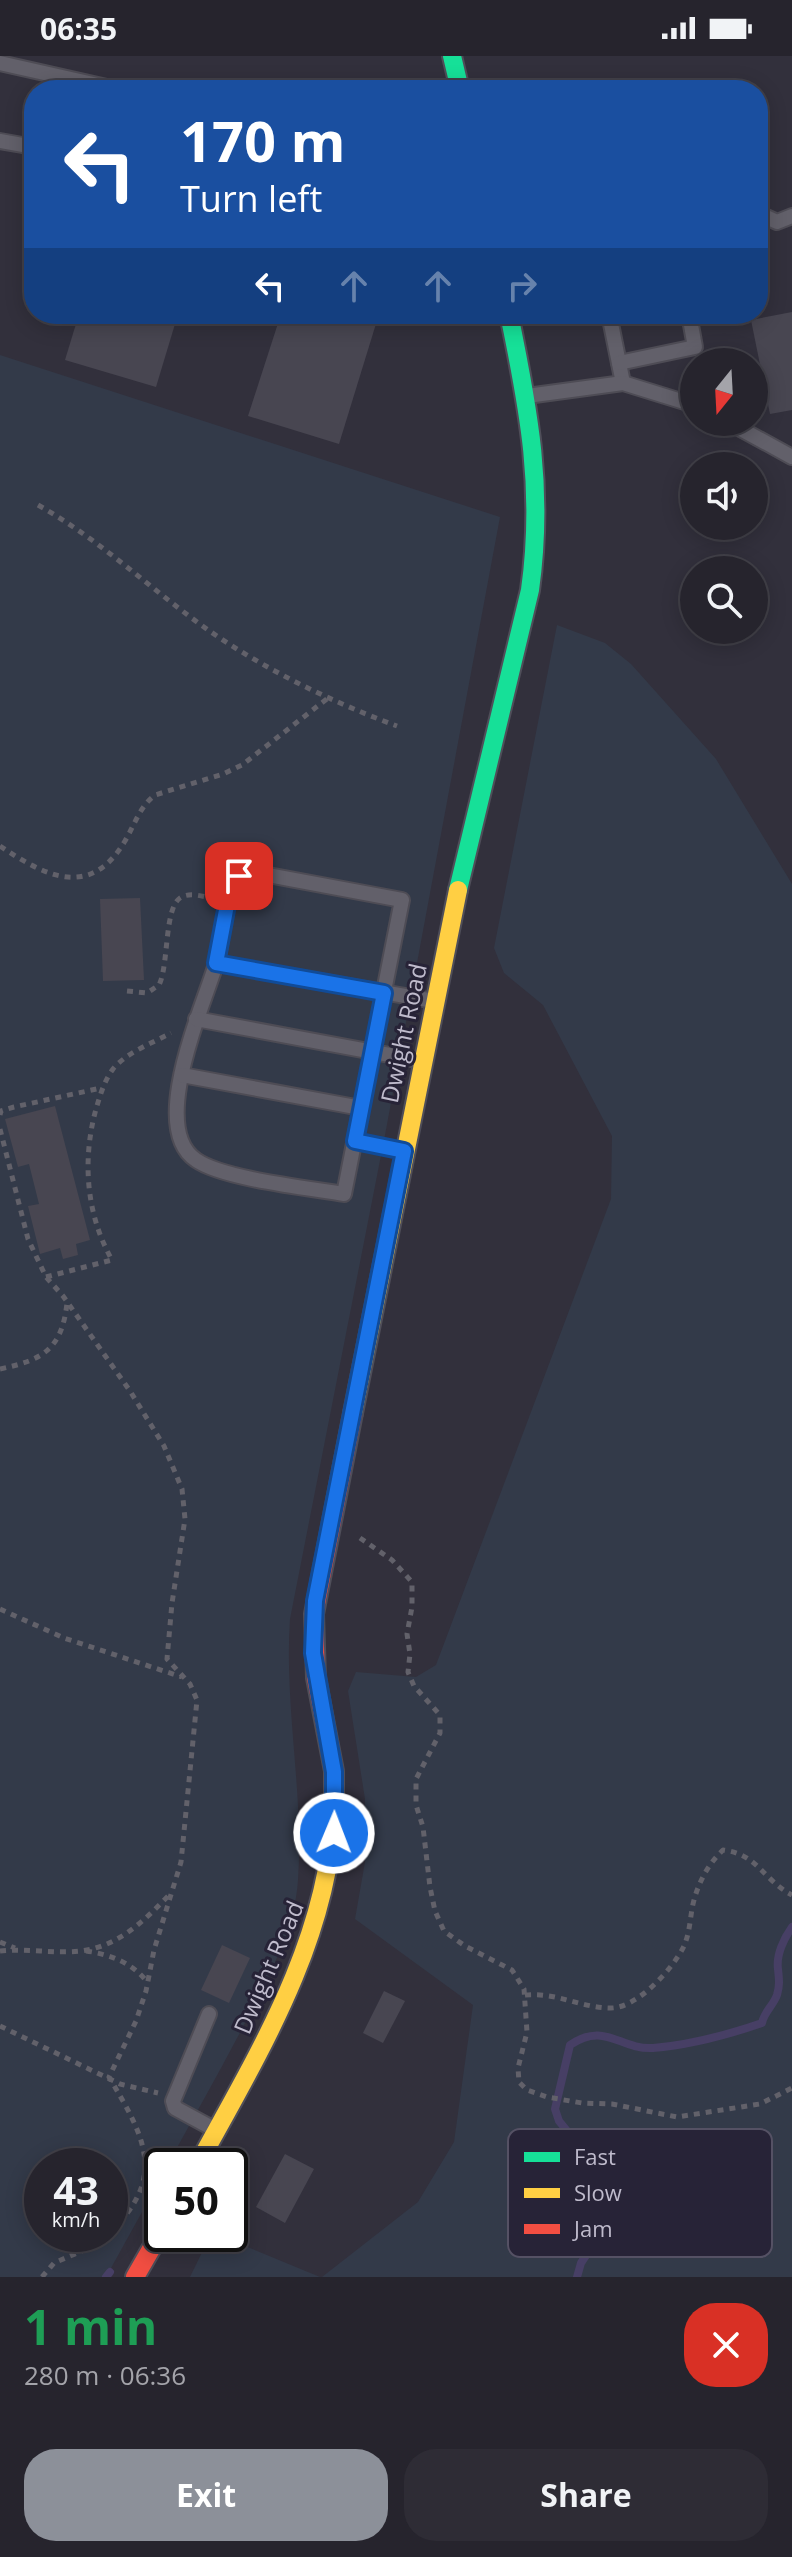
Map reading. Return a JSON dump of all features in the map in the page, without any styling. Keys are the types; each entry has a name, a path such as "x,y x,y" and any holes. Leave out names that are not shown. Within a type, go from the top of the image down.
{"main road":[{"path":"458,57 459,80"},
{"name":"Dwight Road","path":"206,2148 286,1996 308,1946 331,1862 334,1772 315,1673 312,1628 330,1517 434,1001 534,566 538,531 538,476 527,396 511,324"},
{"path":"135,2277 149,2252"}],"lane":[{"path":"0,63 76,80"},
{"path":"0,141 24,145"},
{"path":"768,218 777,222 792,216"},
{"path":"611,324 623,383"},
{"path":"619,363 695,347 691,324"},
{"path":"527,396 623,383 680,401"},
{"path":"754,436 792,457"},
{"path":"252,872 402,900 344,1194 218,1171 194,1160 180,1144 176,1122 182,1075 196,1019 216,963 230,889 239,876 252,872"},
{"path":"216,963 434,1001"},
{"path":"196,1019 422,1061"},
{"path":"182,1075 361,1108"},
{"path":"355,1141 404,1151"},
{"path":"209,2014 173,2101 175,2108 216,2130"}],"path":[{"path":"38,505 103,547 213,633 288,678 397,726"},
{"path":"0,846 46,873 73,879 84,876 118,853 147,801 155,795 242,765 328,698"},
{"path":"127,991 147,993 159,985 167,961 170,914 176,902 190,894 228,901"},
{"path":"46,1277 112,1260 101,1242 95,1221 87,1169 88,1142 102,1088 113,1068 196,1019"},
{"path":"0,1113 102,1088"},
{"path":"0,1129 28,1239 46,1277 151,1424 182,1489 185,1519 167,1659 195,1691 197,1707 190,1744 185,1836 148,1983 136,2021 109,2077"},
{"path":"0,1369 32,1361 50,1349 62,1330 67,1303"},
{"path":"330,1517 392,1560 412,1582 407,1634 410,1654 408,1672 414,1686 440,1715 440,1733 416,1779 416,1805 423,1827 435,1911 444,1931 465,1946 512,1970 525,1995 527,2032 518,2068 519,2082 527,2090 547,2097 612,2104 677,2117 760,2104 792,2088"},
{"path":"0,1609 64,1638 183,1677"},
{"path":"525,1995 543,1993 610,2008 629,2004 638,1998 665,1973 683,1948 691,1927 693,1903 703,1876 711,1861 723,1850 739,1852 751,1858 792,1895"},
{"path":"80,1951 103,1945 131,1932 173,1891"},
{"path":"0,1942 20,1950"},
{"path":"0,1951 101,1953 141,1974 148,1983"},
{"path":"0,2026 120,2084 154,2094 175,2091"},
{"path":"109,2077 134,2119 146,2169 141,2193 128,2213"},
{"path":"42,2277 54,2263 79,2252"}],"shaded area":[{"path":"0,355 500,517 385,1135 290,1619 290,1684 299,1847 292,1915 274,1964 177,2148 144,2148 144,2208 128,2237 128,2148 24,2148 24,2252 120,2252 106,2277 0,2277"},
{"path":"557,625 605,643 631,664 716,759 792,884 792,2277 322,2277 418,2202 454,2142 473,2005 355,1919 365,1862 365,1799 348,1691 356,1672 416,1677 436,1665 611,1199 612,1136 543,1005 504,973 494,948"},
{"path":"248,2247 320,2277 190,2277 202,2252 248,2252"}],"building":[{"path":"792,312 792,410 770,414 768,348 757,348 752,324 768,324 768,317"},
{"path":"76,324 175,324 156,387 65,360"},
{"path":"278,324 376,324 339,444 248,416"},
{"path":"140,898 144,980 103,981 100,899"},
{"path":"55,1106 90,1240 76,1244 78,1255 63,1259 60,1248 40,1254 28,1206 39,1204 29,1164 18,1167 5,1119"},
{"path":"222,1945 250,1958 229,2003 201,1990"},
{"path":"384,1991 405,2001 383,2043 363,2033"},
{"path":"285,2154 314,2169 285,2223 256,2207"}],"waterway":[{"path":"566,2129 555,2109 570,2045 582,2038 603,2036 641,2047 667,2047 762,2023 777,1995 779,1952 792,1927"},
{"path":"577,2277 585,2257"},
{"path":"106,2277 110,2272"}],"traffic: fast":[{"path":"452,56 458,80"},
{"path":"458,890 530,590 534,553 532,451 511,324"}],"traffic: slow":[{"path":"353,1413 458,890"},
{"path":"207,2148 266,2039 304,1951 319,1906 329,1859 334,1811"}],"traffic: jam":[{"path":"334,1811 334,1771 316,1678 314,1614 353,1413"},
{"path":"135,2277 149,2252"}],"route":[{"path":"239,876 230,889 216,963 384,993 355,1141 404,1151 330,1517 312,1628 315,1673 334,1772 334,1833"}]}
